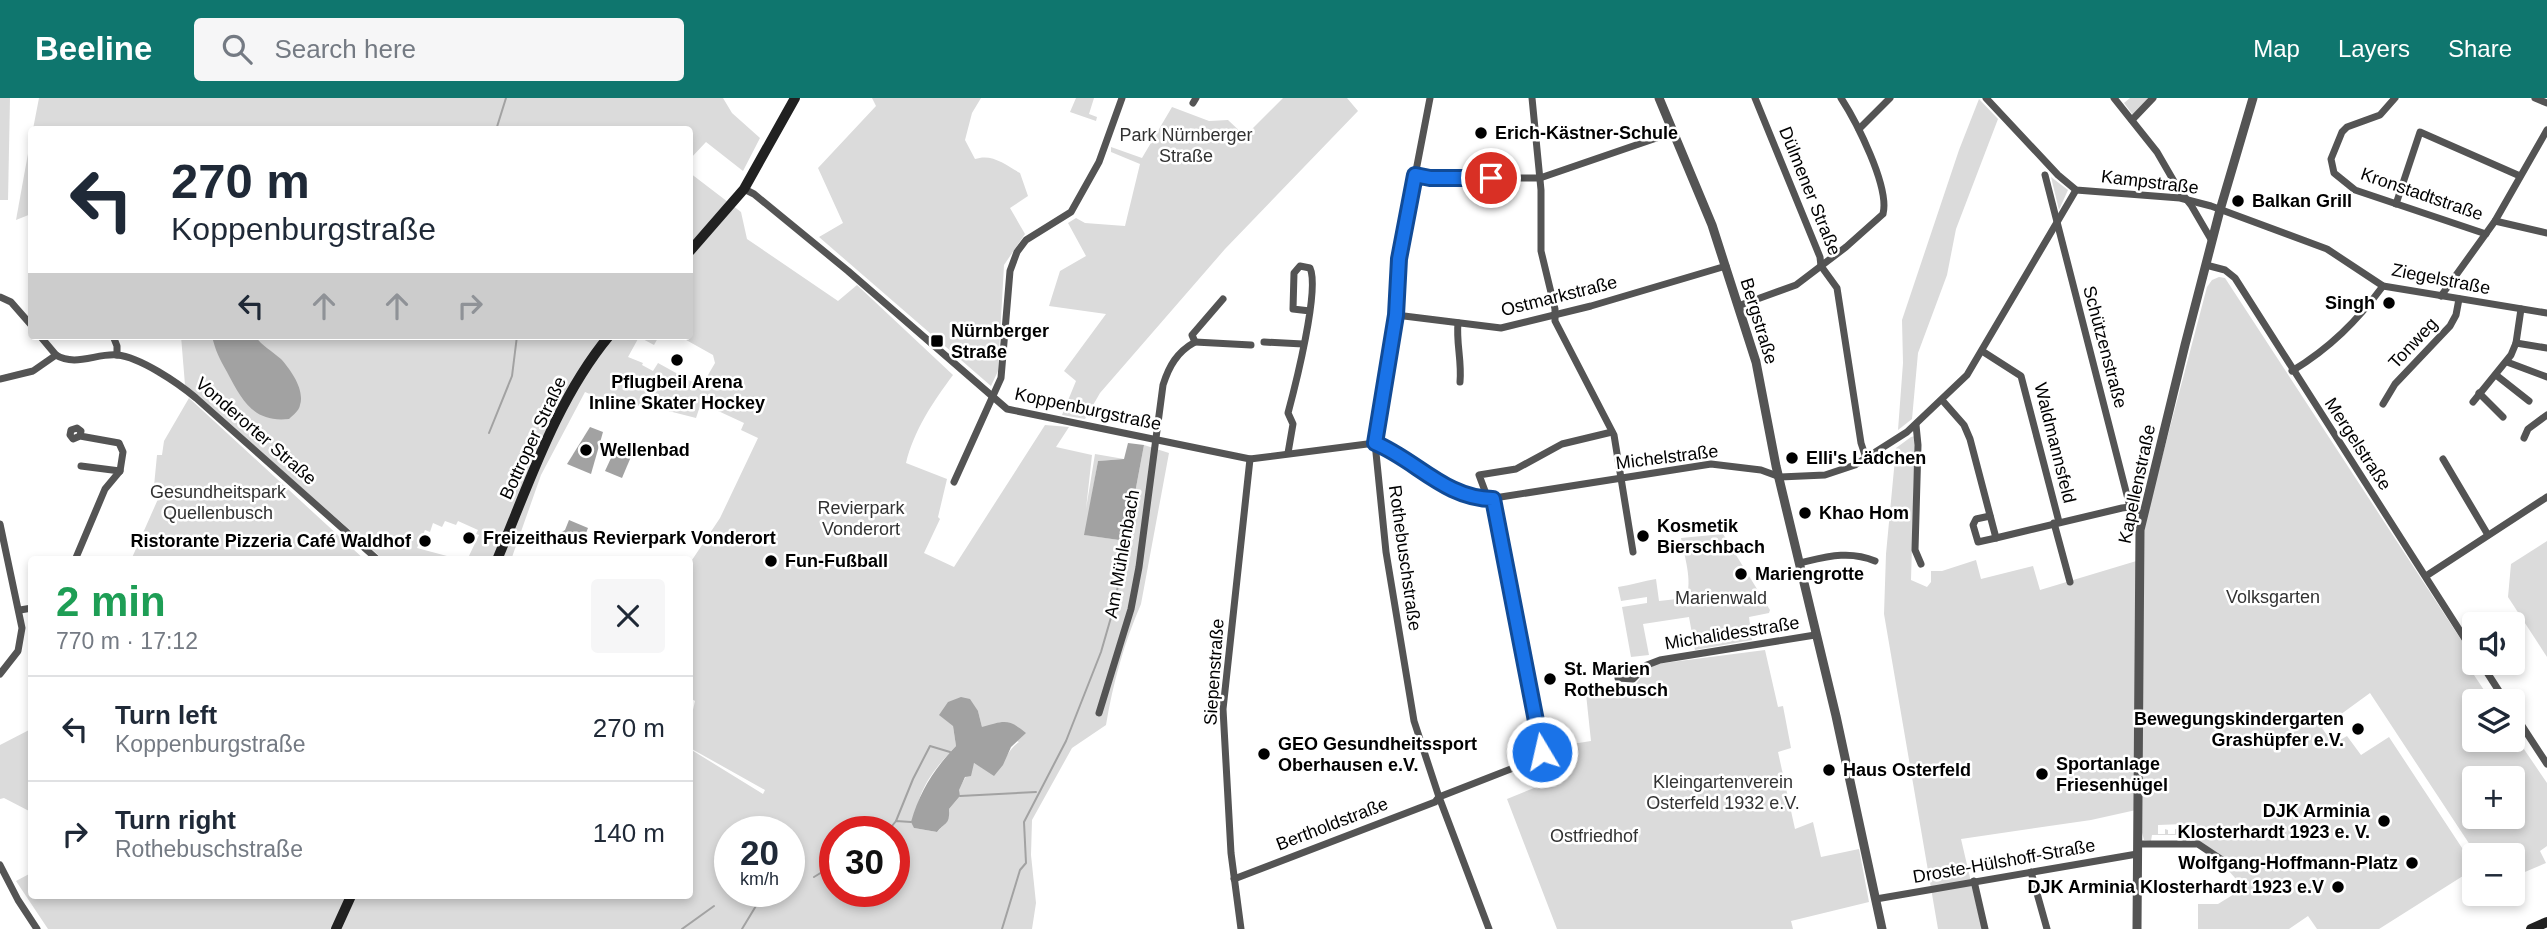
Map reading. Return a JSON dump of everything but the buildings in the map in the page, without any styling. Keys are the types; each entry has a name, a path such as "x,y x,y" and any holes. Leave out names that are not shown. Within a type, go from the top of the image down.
{"main road":[{"path":"693,248 744,189 795,98"},
{"name":"Bottroper Straße","path":"499,556 570,394 583,370 606,340"},
{"path":"336,929 350,899"},
{"path":"2531,929 2547,922"}],"street":[{"path":"954,482 1002,372 1010,271 1014,257 1030,236 1071,212 1099,162 1122,98"},
{"name":"Rothebuschstraße","path":"1430,98 1399,259 1396,315 1375,443 1386,552 1412,712 1439,796 1489,929"},
{"path":"1532,98 1540,178 1541,251 1556,315 1555,321 1612,432 1633,552"},
{"name":"Bergstraße","path":"1659,98 1708,214 1759,374 1882,929"},
{"name":"Dülmener Straße","path":"1755,98 1820,257 1821,266 1837,288 1861,443 1866,458"},
{"path":"1738,306 1787,290 1875,223 1884,211 1884,199 1874,164 1859,129 1841,98"},
{"path":"1859,129 1889,98"},
{"name":"Kampstraße","path":"1986,98 2058,176 2076,190 2186,200 2220,210"},
{"path":"2114,98 2152,145 2212,241"},
{"path":"2120,106 2128,98"},
{"path":"2132,120 2152,98"},
{"name":"Kapellenstraße","path":"2137,929 2138,548 2144,512 2212,241 2253,98"},
{"name":"Kronstadtstraße","path":"2395,98 2380,115 2344,129 2338,139 2331,164 2334,173 2350,187 2486,234"},
{"path":"2535,98 2547,103"},
{"path":"1415,175 1430,178 1540,178 1674,132"},
{"path":"2396,204 2420,132 2520,176"},
{"path":"2441,296 2486,234 2546,134"},
{"path":"2045,174 2056,220"},
{"name":"Koppenburgstraße","path":"744,189 754,194 840,264 1002,407 1250,459 1375,443"},
{"name":"Kampstraße","path":"2056,220 2076,190"},
{"name":"Ziegelstraße","path":"2220,210 2327,249 2384,286 2547,313"},
{"name":"Michelstraße","path":"1490,499 1718,464 1774,473 1780,477 1831,474 1866,458 1916,425 1967,375 2056,220"},
{"name":"Schützenstraße","path":"2056,220 2130,507"},
{"path":"2494,221 2547,233"},
{"name":"Mergelstraße","path":"2206,265 2225,270 2235,278 2462,634"},
{"path":"1288,453 1293,424 1289,413 1310,311 1312,272 1308,267 1300,266 1294,273 1293,309 1310,311"},
{"name":"Ostmarkstraße","path":"1396,315 1502,328 1726,266"},
{"path":"2292,370 2317,355 2347,331 2384,286"},
{"path":"0,297 11,302 28,321"},
{"name":"Am Mühlenbach","path":"1099,713 1131,609 1161,396 1167,373 1181,350 1195,342 1192,335 1223,299"},
{"name":"Tonweg","path":"2383,404 2395,384 2450,326 2456,315 2459,299"},
{"path":"2473,402 2507,362 2516,343 2521,309"},
{"path":"1458,323 1457,342 1462,363 1460,382"},
{"path":"44,340 63,359 78,360 117,355 115,340"},
{"path":"1195,342 1251,345"},
{"path":"1264,342 1303,344"},
{"path":"2516,343 2547,348"},
{"name":"Waldmannsfeld","path":"1982,351 2021,376 2070,582"},
{"path":"0,379 33,371 57,355"},
{"name":"Vonderorter Straße","path":"117,355 138,361 185,389 373,556"},
{"path":"2507,362 2547,377"},
{"path":"2496,375 2529,401"},
{"path":"2479,393 2503,417"},
{"path":"1942,400 1964,425 1970,439 1996,538"},
{"path":"2524,438 2528,429 2547,415"},
{"path":"1916,425 1918,445 1914,550 1921,564"},
{"path":"1375,443 1454,491 1470,498 1490,499 1479,475 1516,469 1562,444 1612,432"},
{"path":"77,556 105,489 120,471 123,452 119,443 80,436"},
{"name":"Siepenstraße","path":"1241,929 1234,879 1223,709 1250,459"},
{"path":"2443,459 2488,535"},
{"path":"81,466 120,471"},
{"path":"2426,576 2547,496"},
{"name":"Bertholdstraße","path":"1234,879 1435,802 1439,796 1534,760 1542,752 1490,499"},
{"path":"1990,516 1976,519 1973,525 1978,542 2130,507 2144,512"},
{"path":"0,524 20,610 21,641 18,651 0,674"},
{"path":"1799,563 1842,554 1875,561"},
{"path":"0,573 10,571"},
{"path":"20,610 28,609"},
{"name":"Michalidesstraße","path":"1618,678 1633,679 1645,666 1654,662 1815,635"},
{"path":"2525,730 2547,764"},
{"name":"Droste-Hülshoff-Straße","path":"1875,899 2031,872 2138,849 2198,844 2231,866"},
{"path":"0,865 37,929"},
{"path":"2031,872 2047,929"},
{"path":"1974,881 1984,929"}],"green space":[{"path":"0,98 10,98 8,200 0,200"},
{"path":"39,98 723,98 732,113 760,138 743,171 706,142 693,156 693,126 34,126"},
{"path":"872,98 981,98 972,113 965,140 975,159 993,159 1020,173 1028,196 1010,208 1025,234 1004,265 998,371 991,386 819,237 843,223 818,168 876,106"},
{"path":"1076,98 1094,98 1089,114 1097,117 1096,121 1070,112"},
{"name":"Park Nürnberger Straße","path":"1283,98 1347,98 1358,111 1225,249 1100,393 1085,419 1062,415 1076,381 1064,371 1106,314 1049,306 1060,271 1086,256 1068,223 1076,218 1085,223 1125,226 1140,164 1111,152 1111,147 1142,158 1172,107 1209,121 1228,120 1245,136"},
{"path":"2130,98 2153,98 2136,119 2124,103"},
{"path":"1979,99 1998,119 1956,229 1947,275 1918,353 1912,419 1898,430 1903,363 1902,320 1959,150"},
{"path":"28,154 28,215 16,220"},
{"name":"Revierpark Vonderort","path":"693,175 741,212 747,239 838,301 857,285 953,375 925,417 906,463 947,479 938,517 940,519 924,553 954,567 1045,425 1069,427 1056,447 1092,455 1086,509 1095,454 1124,459 1098,461 1085,535 1126,541 1144,445 1169,453 1141,604 1120,663 1106,725 1072,748 1032,820 1031,855 1036,903 1032,929 48,929 28,899 693,899 693,751 763,794 765,790 693,750 693,558 720,518 758,438 741,430 744,423 701,403 696,418 645,405 620,407 585,392 541,475 512,556 469,556 479,535 476,534 478,530 458,521 456,525 445,521 442,527 433,523 430,532 425,530 417,548 447,556 379,556 185,385 181,340 637,340 628,357 653,371 658,363 696,384 704,382 715,363 713,355 686,340 693,340","holes":["978,711 982,727 1019,742 994,775 974,763 958,790 960,796 949,809 947,820 937,832 914,828 915,815 926,783 956,746 953,726"]},
{"path":"2051,177 2068,190 2059,210"},
{"name":"Volksgarten","path":"2225,278 2462,641 2462,675 2474,675 2483,689 2462,689 2462,752 2525,751 2547,783 2547,846 2540,851 2546,863 2525,872 2525,843 2469,843 2370,693 2322,728 2333,744 2347,736 2361,755 2389,737 2462,848 2462,877 2379,929 2317,929 2308,916 2289,929 2198,929 2198,904 2218,904 2244,888 2219,860 2195,846 2195,834 2187,834 2184,824 2158,825 2158,834 2165,834 2165,829 2168,834 2175,834 2175,829 2179,829 2179,834 2182,835 2152,835 2151,841 2144,840 2136,810 2091,820 1961,839 1982,929 1938,929 1884,614 1886,554 1896,448 1915,436 1911,580 1927,587 1931,582 1931,571 1942,571 1976,560 1981,579 2033,566 2040,590 2143,559 2144,526 2207,287 2212,280"},
{"name":"Gesundheitspark Quellenbusch","path":"189,398 361,556 133,556 162,490 154,486 157,455 162,455 164,441"},
{"name":"Marienwald","path":"1723,534 1770,610 1769,613 1749,617 1752,640 1695,650 1689,617 1643,624 1649,655 1631,657 1622,607 1647,603 1647,597 1621,601 1618,587 1656,579 1659,601 1686,598 1688,576 1681,538"},
{"path":"2547,541 2547,657 2525,623 2525,612 2518,612 2508,597 2511,564"},
{"path":"1765,650 1778,707 1783,706 1791,748 1778,752 1795,829 1813,822 1821,857 1859,849 1869,902 1791,921 1793,929 1557,929 1507,799 1556,779 1547,748 1591,741 1586,694 1636,684 1645,671 1656,664"},
{"path":"28,731 28,810 4,798 0,799 0,745"},
{"path":"28,875 28,899 16,881"}],"shaded area":[{"path":"213,340 259,340 281,359 293,374 301,393 296,413 289,419 277,419 266,417 250,408 238,392"},
{"name":"Wellenbad","path":"590,427 603,432 591,474 567,464"},
{"path":"1128,443 1144,445 1126,541 1084,535 1098,461 1124,459"},
{"path":"617,445 633,452 622,478 605,471"},
{"path":"569,520 588,528 582,543 560,533 565,530"},
{"path":"961,697 970,699 978,711 982,727 1006,722 1026,733 1011,747 1003,765 994,776 974,763 971,776 965,777 959,790 960,796 949,809 948,821 937,832 914,828 911,822 923,790 956,746 953,726 939,715 948,702"}],"waterway":[{"path":"497,126 506,98"},
{"path":"489,433 512,376 516,340"},
{"path":"1002,929 1020,870 1026,863 1024,822 1066,741 1101,652 1116,600 1123,541"},
{"path":"898,816 930,746 950,752"},
{"path":"960,796 1036,792"},
{"path":"814,877 819,874"},
{"path":"682,929 714,906"},
{"path":"742,929 755,907"}],"place":[{"name":"Erich-Kästner-Schule","path":"1481,133"},
{"name":"Balkan Grill","path":"2238,201"},
{"name":"Singh","path":"2389,303"},
{"name":"Nürnberger Straße","path":"937,341"},
{"name":"Pflugbeil Arena Inline Skater Hockey","path":"677,360"},
{"name":"Wellenbad","path":"586,450"},
{"name":"Elli's Lädchen","path":"1792,458"},
{"name":"Khao Hom","path":"1805,513"},
{"name":"Kosmetik Bierschbach","path":"1643,536"},
{"name":"Freizeithaus Revierpark Vonderort","path":"469,538"},
{"name":"Ristorante Pizzeria Café Waldhof","path":"425,541"},
{"name":"Fun-Fußball","path":"771,561"},
{"name":"Mariengrotte","path":"1741,574"},
{"name":"St. Marien Rothebusch","path":"1550,679"},
{"name":"Bewegungskindergarten Grashüpfer e.V.","path":"2358,729"},
{"name":"GEO Gesundheitssport Oberhausen e.V.","path":"1264,754"},
{"name":"Haus Osterfeld","path":"1829,770"},
{"name":"Sportanlage Friesenhügel","path":"2042,774"},
{"name":"DJK Arminia Klosterhardt 1923 e. V.","path":"2384,821"},
{"name":"Wolfgang-Hoffmann-Platz","path":"2412,863"},
{"name":"DJK Arminia Klosterhardt 1923 e.V","path":"2338,887"}],"route":[{"path":"1491,178 1430,178 1415,175 1399,259 1396,315 1375,443 1454,491 1470,498 1493,499 1542,752"}],"park label":[{"name":"Kleingartenverein Osterfeld 1932 e.V.","path":"1723,792"},
{"name":"Ostfriedhof","path":"1594,836"}]}
